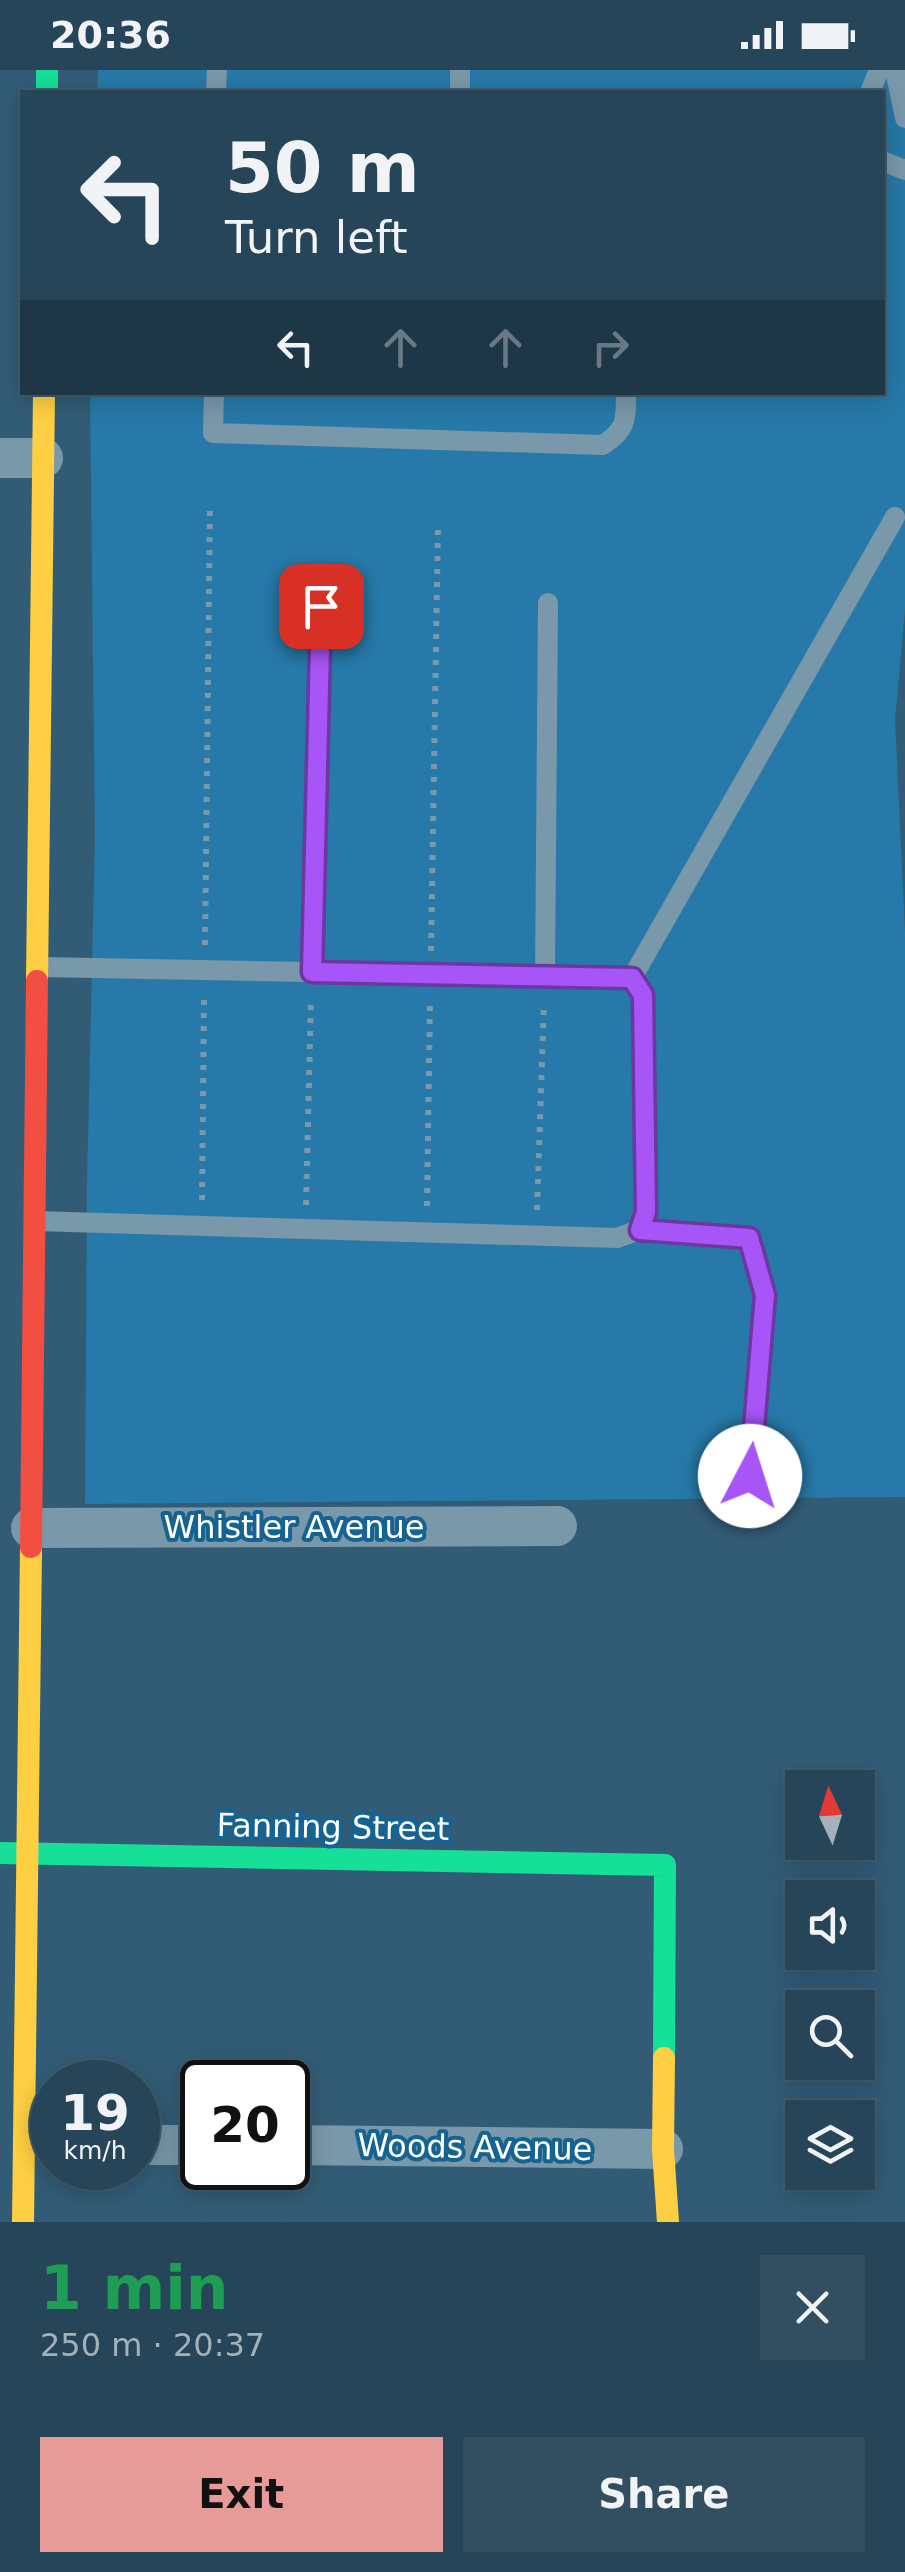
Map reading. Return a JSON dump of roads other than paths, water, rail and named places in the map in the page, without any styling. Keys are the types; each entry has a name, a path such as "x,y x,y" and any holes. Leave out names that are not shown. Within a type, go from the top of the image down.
{"street":[{"path":"35,2060 27,1854 44,395"},
{"path":"0,458 43,458"},
{"name":"Whistler Avenue","path":"31,1528 556,1526"},
{"name":"Fanning Street","path":"0,1853 665,1865 663,2149"},
{"name":"Woods Avenue","path":"310,2145 663,2149"},
{"path":"663,2149 668,2222"},
{"path":"22,2222 30,2184"}],"lane":[{"path":"895,70 905,118"},
{"path":"214,395 213,433 603,445 619,434 626,416 626,395"},
{"path":"632,978 895,517"},
{"path":"544,976 548,603"},
{"path":"312,972 321,606"},
{"path":"37,967 632,978"},
{"path":"632,978 643,995 646,1212 640,1230"},
{"path":"34,1221 617,1238 640,1230 749,1238 765,1295 750,1476"}]}
